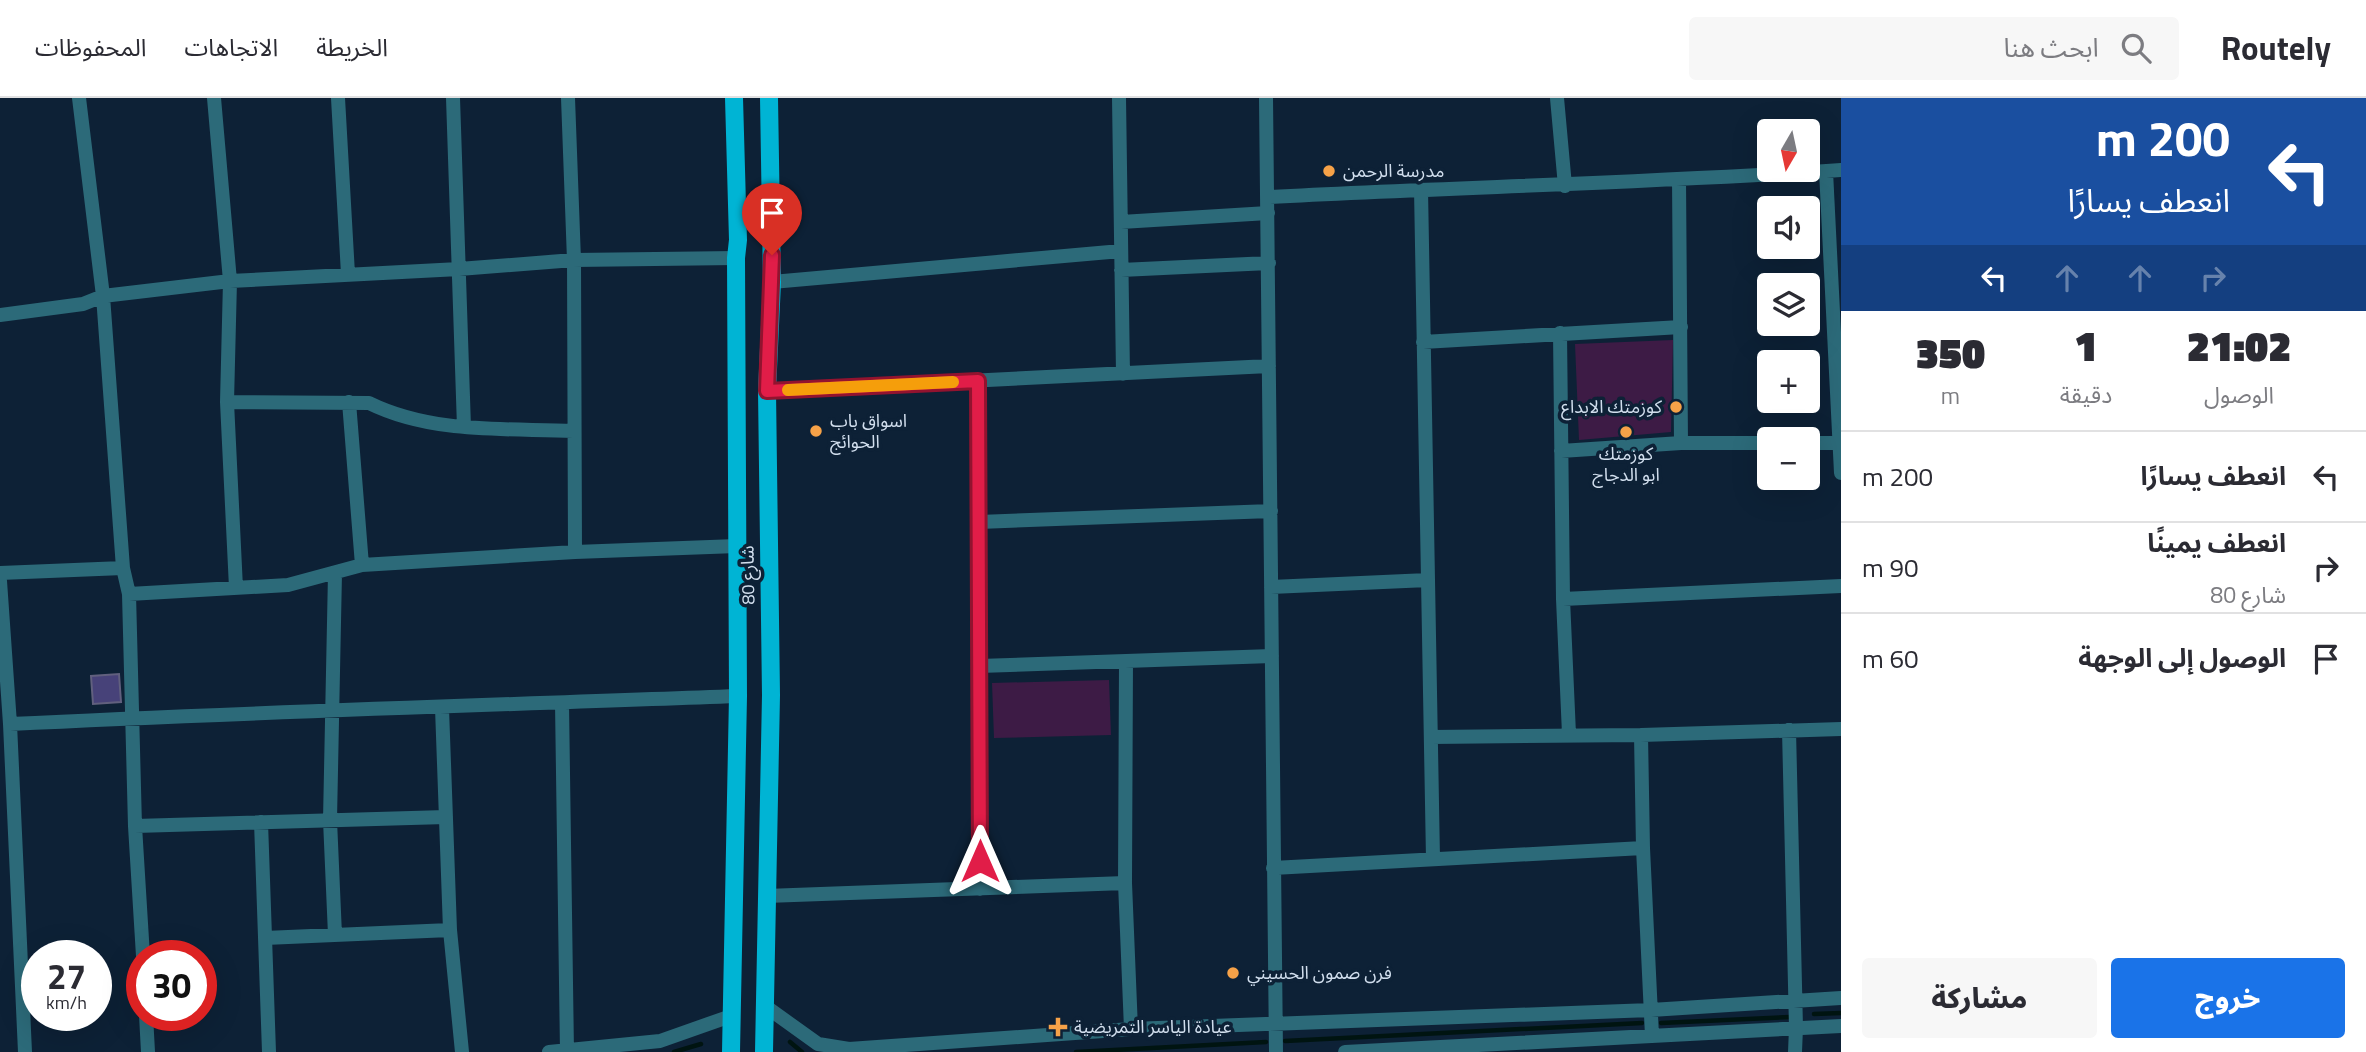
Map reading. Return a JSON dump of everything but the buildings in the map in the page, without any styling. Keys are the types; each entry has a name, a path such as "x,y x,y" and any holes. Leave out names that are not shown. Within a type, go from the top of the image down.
{"main road":[{"name":"شارع 80","path":"731,1052 738,696 738,240 734,98"},
{"name":"شارع 80","path":"764,1052 771,695 767,391 772,282 769,98"}],"street":[{"path":"79,98 103,296 123,568 129,594 135,826 142,940"},
{"path":"214,98 230,281 228,402 236,589"},
{"path":"338,98 348,274"},
{"path":"453,98 464,426"},
{"path":"568,98 574,260 575,552"},
{"path":"1119,98 1123,373"},
{"path":"1266,98 1276,1052"},
{"path":"1557,98 1565,186"},
{"path":"1268,197 1421,189 1565,186 1841,170"},
{"path":"1826,171 1841,473"},
{"path":"1679,179 1681,443"},
{"path":"1421,189 1433,859"},
{"path":"1121,222 1268,213"},
{"path":"772,282 1121,251"},
{"path":"0,315 83,304 103,296 230,281 574,260 736,258"},
{"path":"1122,270 1269,263"},
{"path":"1423,342 1681,327"},
{"path":"1560,333 1563,599 1569,734"},
{"path":"767,391 1269,366"},
{"path":"978,381 980,889"},
{"path":"228,402 369,403 389,413 432,424 573,431"},
{"path":"348,402 362,565"},
{"path":"1561,451 1681,443 1757,443"},
{"path":"1820,443 1840,443"},
{"path":"979,522 1270,511"},
{"path":"129,594 288,584 362,565 575,552 737,546"},
{"path":"0,573 123,568"},
{"path":"335,573 330,820 335,935"},
{"path":"1271,587 1428,580"},
{"path":"0,581 3,664 10,724 7,797 25,1052"},
{"path":"1563,599 1841,586"},
{"path":"979,666 1272,656"},
{"path":"1126,662 1125,883 1131,1029"},
{"path":"10,724 333,709 442,708 738,696"},
{"path":"562,703 567,1051"},
{"path":"442,708 450,930 463,1052"},
{"path":"1431,737 1841,729"},
{"path":"1788,730 1796,1000 1795,1052"},
{"path":"1641,735 1643,848 1653,1036"},
{"path":"135,826 446,817"},
{"path":"261,822 269,1052"},
{"path":"1273,868 1643,848"},
{"path":"766,896 1125,883"},
{"path":"265,938 450,930"},
{"path":"765,1006 818,1044 849,1049 900,1049 1131,1029 1651,1010 1841,998"},
{"path":"549,1052 660,1041 732,1016"},
{"path":"1345,1052 1484,1048 1841,1026"},
{"path":"147,1031 148,1052"}],"shaded area":[{"path":"1673,340 1671,432 1579,440 1575,344"},
{"path":"1109,680 1111,735 994,738 992,683"}],"waterway":[{"path":"1814,1014 1841,1013"},
{"path":"1661,1023 1791,1017"},
{"path":"1285,1041 1642,1023"},
{"path":"790,1042 802,1052"},
{"path":"1076,1052 1266,1042"},
{"path":"674,1052 701,1044"}],"slow traffic":[{"path":"788,390 953,382"}],"place":[{"name":"مدرسة الرحمن","path":"1329,171"},
{"name":"كوزمتك الابداع","path":"1676,407"},
{"name":"اسواق باب الحوائج","path":"816,431"},
{"name":"كوزمتك ابو الدجاج","path":"1626,432"},
{"name":"فرن صمون الحسيني","path":"1233,973"},
{"name":"عيادة الياسر التمريضية","path":"1058,1027"}],"route":[{"path":"772,255 767,391 978,381 980,861"}]}
